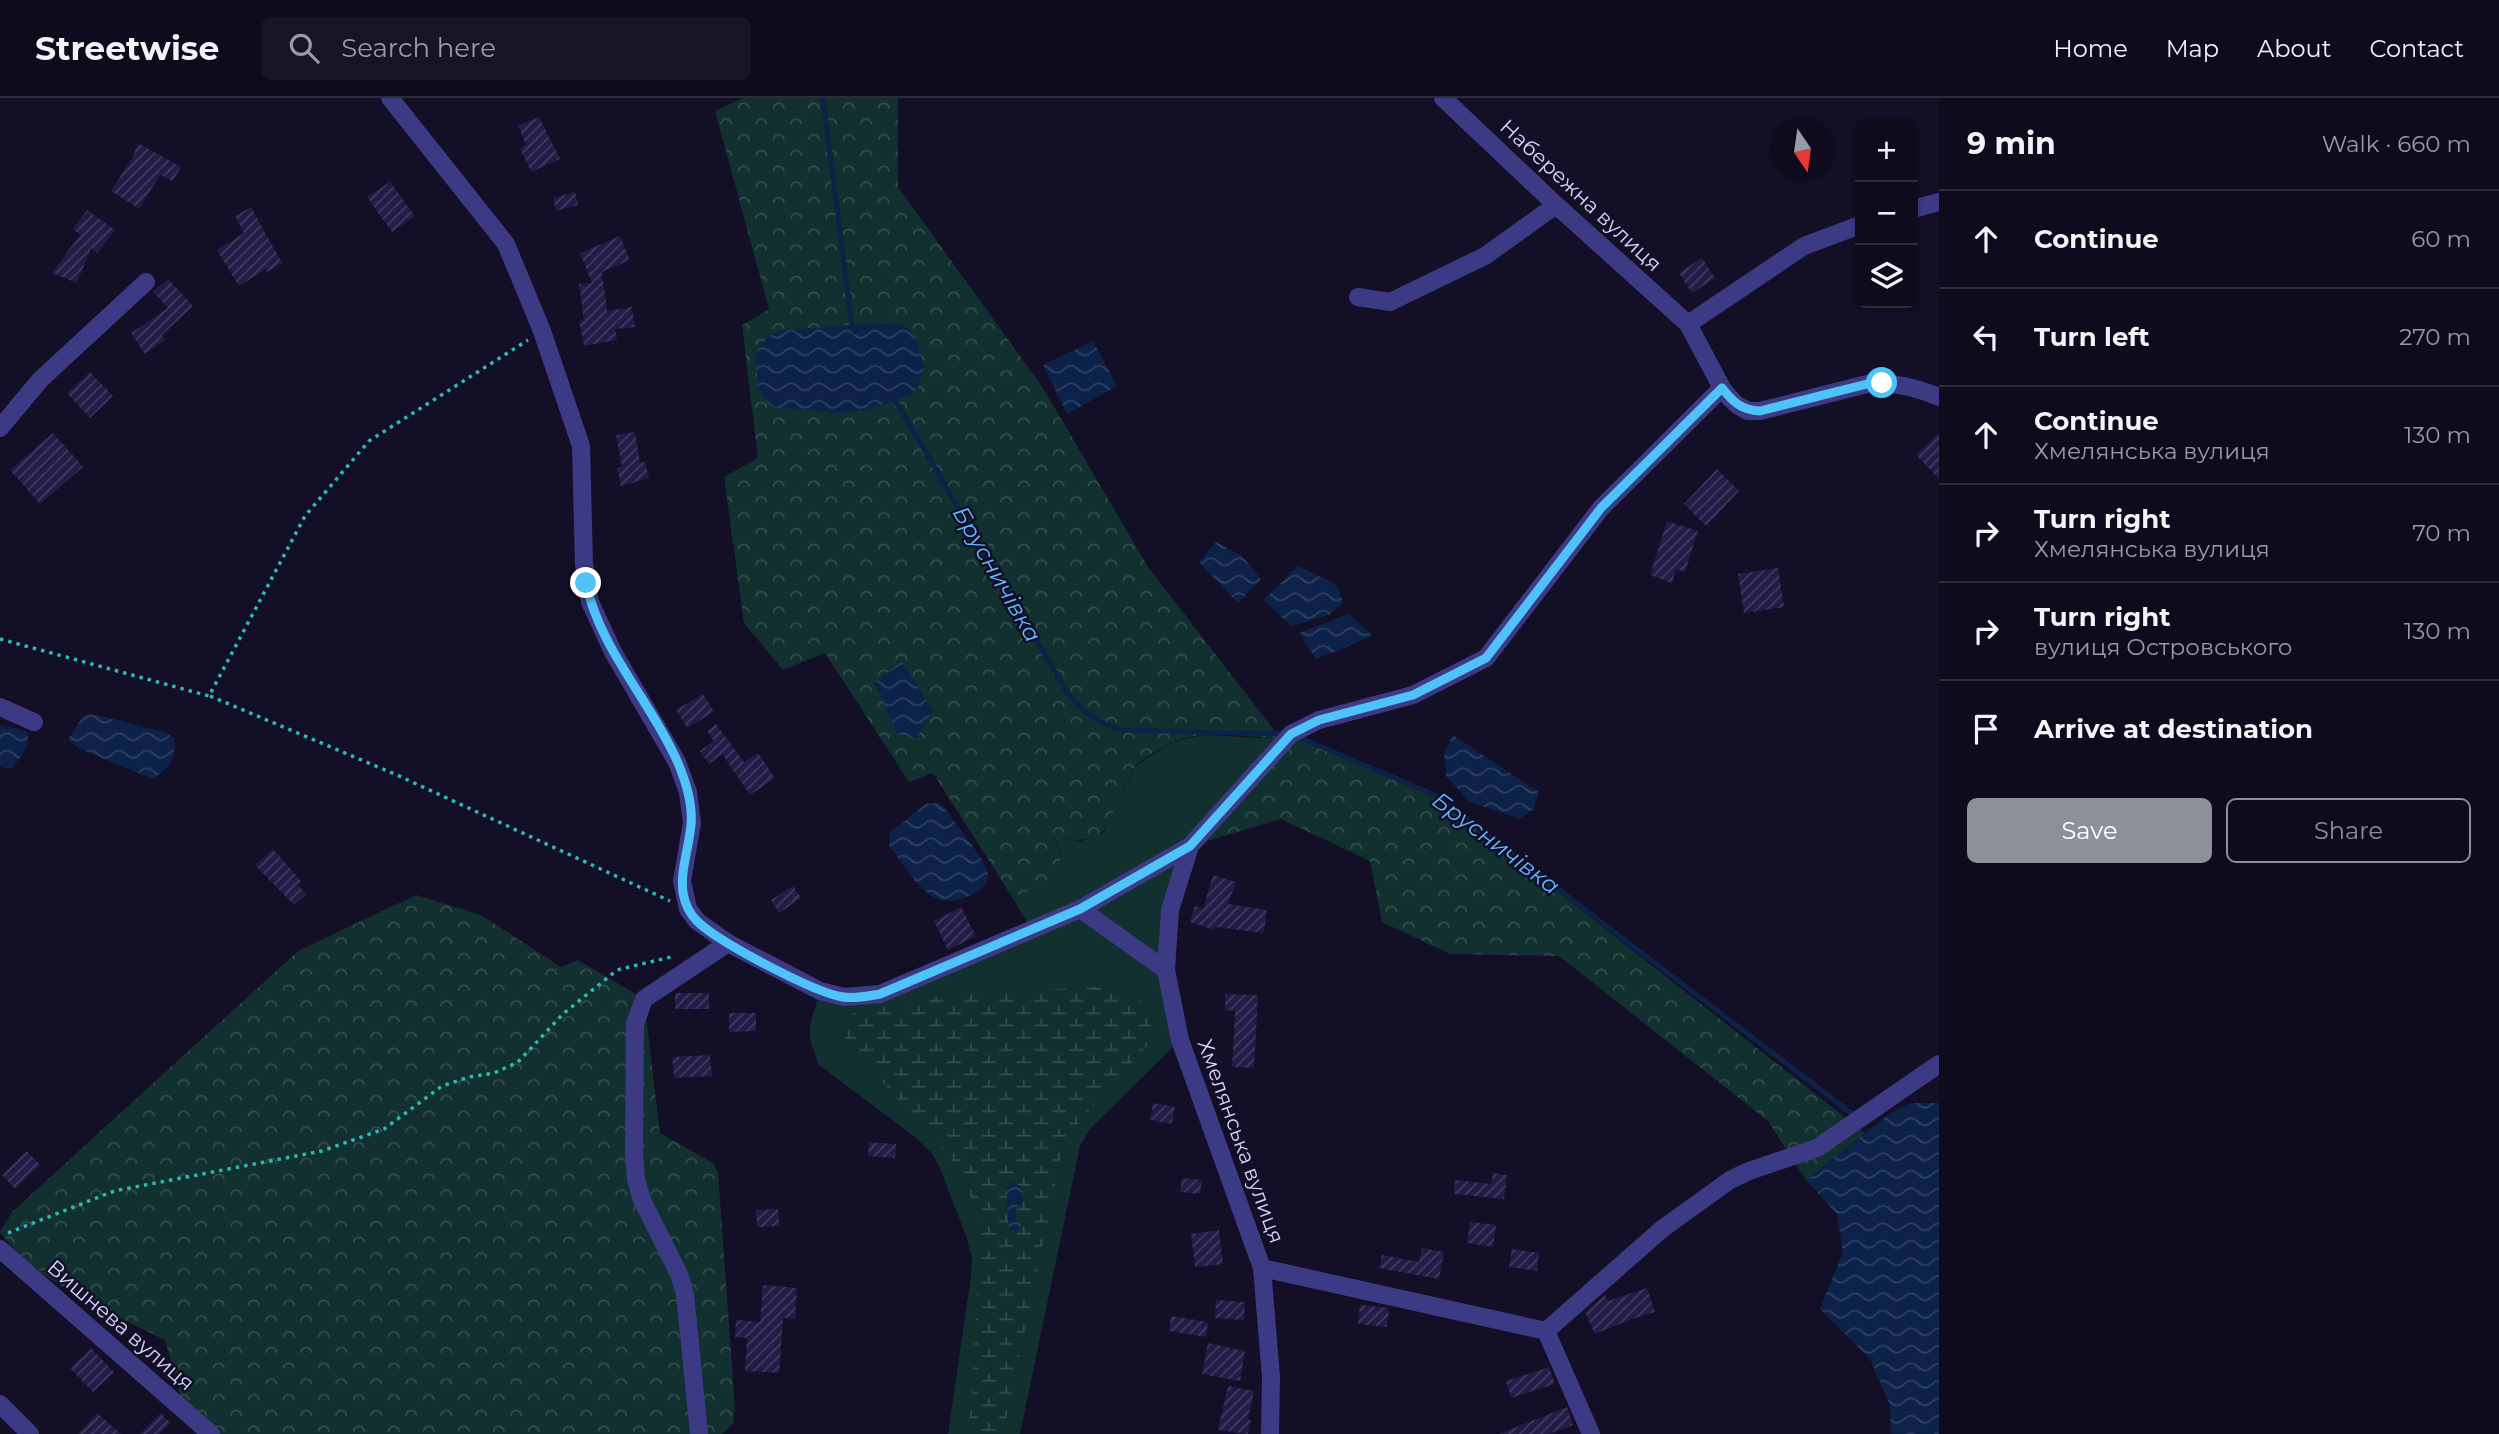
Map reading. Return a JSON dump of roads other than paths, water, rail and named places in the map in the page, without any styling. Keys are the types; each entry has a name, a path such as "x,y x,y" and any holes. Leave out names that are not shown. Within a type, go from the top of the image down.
{"street":[{"path":"390,98 506,244 542,331 581,446 584,564 590,603 613,652 668,744 688,792 692,823 682,881 688,909 697,921 728,943 820,991 844,997 880,994 1080,909 1190,846 1291,734 1319,720 1413,695 1486,658 1601,508 1722,388 1737,405 1748,411 1760,411 1867,384 1910,385 1939,397"},
{"name":"Набережна вулиця","path":"1443,98 1688,324 1722,388"},
{"path":"1918,208 1939,202"},
{"path":"1359,298 1390,302 1485,256 1556,205"},
{"path":"1688,324 1804,246 1855,227"},
{"path":"0,428 40,380 146,282"},
{"path":"0,707 34,722"},
{"name":"Хмелянська вулиця","path":"1190,846 1170,910 1166,970 1180,1040 1262,1268 1271,1377 1270,1434"},
{"path":"1080,909 1166,970"},
{"path":"699,1434 685,1294 679,1273 642,1200 636,1179 635,1024 644,999 728,943"},
{"path":"1546,1331 1662,1229 1730,1180 1817,1148 1939,1063"},
{"name":"Вишнева вулиця","path":"0,1250 212,1434"},
{"path":"1262,1268 1546,1331"},
{"path":"1546,1331 1591,1434"},
{"path":"0,1404 30,1434"}],"water":[{"path":"886,323 908,328 916,338 924,367 918,387 911,395 862,411 844,413 779,408 770,405 763,397 758,384 755,357 760,345 779,330"},
{"path":"1093,341 1117,386 1067,414 1043,365"},
{"path":"1216,542 1242,556 1261,579 1238,603 1199,562"},
{"path":"1298,566 1337,585 1343,603 1329,615 1291,626 1264,600"},
{"path":"1349,614 1373,636 1316,659 1299,633"},
{"path":"902,661 933,711 916,739 898,734 874,683"},
{"path":"92,714 165,732 174,738 171,762 153,779 80,749 68,740 83,716"},
{"path":"0,725 27,731 27,746 12,768 0,767"},
{"path":"1453,735 1539,792 1534,809 1519,819 1470,802 1446,776 1444,753"},
{"path":"938,803 967,838 988,872 982,888 961,899 947,901 935,898 925,891 889,846 890,832 926,804"},
{"path":"1910,1103 1939,1103 1939,1434 1891,1434 1890,1405 1870,1359 1820,1309 1843,1252 1837,1214 1806,1180 1889,1114"},
{"path":"1012,1182 1023,1187 1022,1203 1015,1208 1016,1221 1021,1225 1016,1232 1009,1230 1006,1189"}],"waterway":[{"name":"Брусничівка","path":"823,98 852,326 855,332"},
{"name":"Брусничівка","path":"892,395 1068,694 1080,707 1099,721 1122,730 1283,734"},
{"name":"Брусничівка","path":"1296,736 1435,795 1855,1116"}]}
